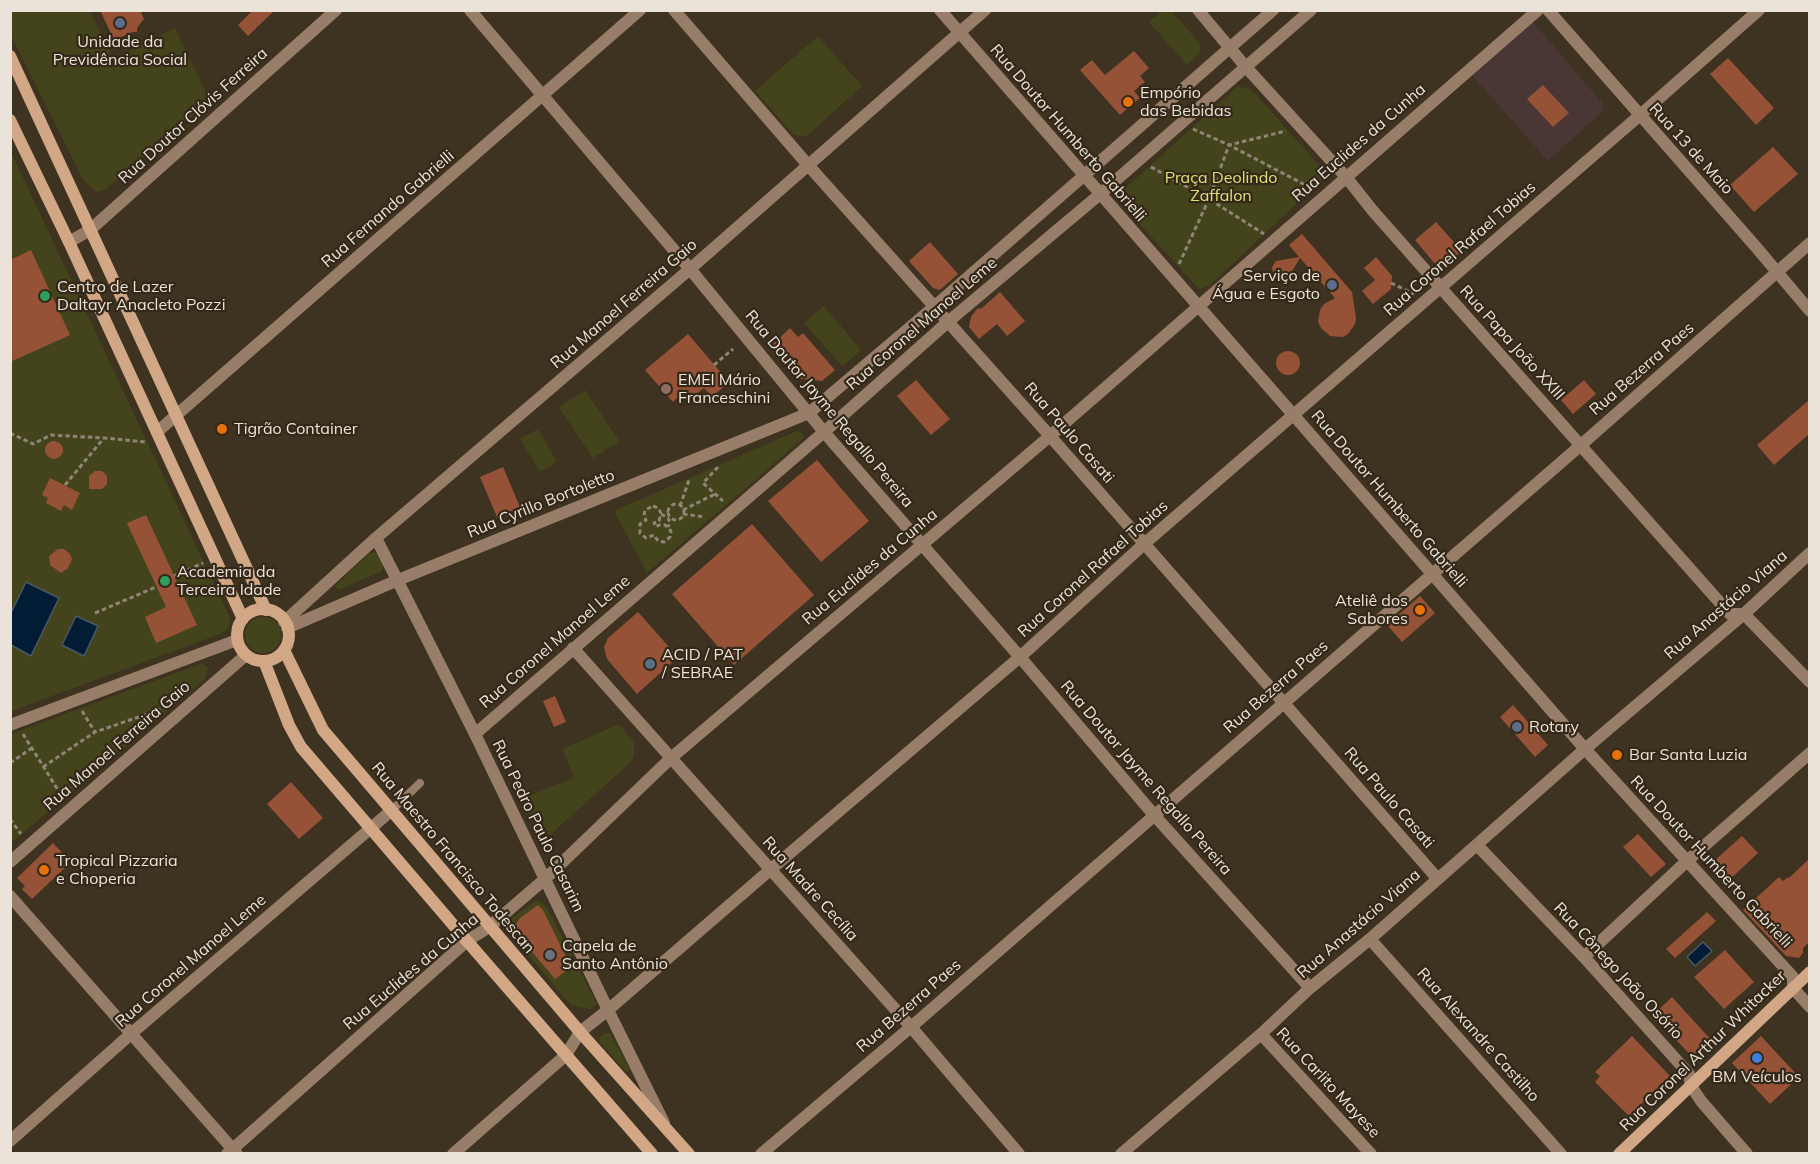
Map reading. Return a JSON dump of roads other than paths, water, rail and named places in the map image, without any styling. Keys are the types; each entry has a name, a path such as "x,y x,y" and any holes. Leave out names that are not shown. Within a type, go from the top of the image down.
{"main road":[{"path":"10,56 266,610"},
{"path":"10,120 69,242 243,619"},
{"path":"266,610 279,616 286,625 288,643 279,656 257,661 246,655 240,648 237,640 239,626 243,619 253,612 266,610"},
{"name":"Rua Maestro Francisco Todescan","path":"284,650 323,730 489,927 689,1154"},
{"path":"264,661 290,725 302,747 652,1154"},
{"name":"Rua Coronel Arthur Whitacker","path":"1619,1154 1809,972"}],"street":[{"name":"Rua Doutor Clóvis Ferreira","path":"69,242 90,230 336,10"},
{"name":"Rua Doutor Jayme Regallo Pereira","path":"470,10 690,269 824,432 1154,815 1310,988"},
{"name":"Rua Fernando Gabrielli","path":"157,432 640,10"},
{"name":"Rua Paulo Casati","path":"674,10 1437,878"},
{"name":"Rua Doutor Humberto Gabrielli","path":"940,10 1099,195 1199,306 1585,749 1793,976 1793,988 1809,1007"},
{"name":"Rua Manoel Ferreira Gaio","path":"286,625 376,538 690,269 985,10"},
{"name":"Rua Papa João XXIII","path":"1198,10 1730,614 1744,614 1809,682"},
{"name":"Rua Coronel Manoel Leme","path":"809,413 935,306 1273,10"},
{"name":"Rua Coronel Manoel Leme","path":"476,734 949,321 1099,195 1311,10"},
{"name":"Rua Euclides da Cunha","path":"232,1152 468,941 489,927 545,879 671,758 1050,436 1538,10"},
{"name":"Rua 13 de Maio","path":"1548,10 1809,311"},
{"name":"Rua Coronel Rafael Tobias","path":"453,1154 566,1055 580,1032 1020,657 1144,544 1759,10"},
{"name":"Rua Bezerra Paes","path":"761,1154 911,1027 1581,445 1809,243"},
{"name":"Rua Cyrillo Bortoletto","path":"286,625 809,413"},
{"name":"Rua Pedro Paulo Casarim","path":"376,538 476,734 668,1130"},
{"name":"Rua Anastácio Viana","path":"1121,1154 1261,1034 1310,988 1370,939 1437,878 1478,845 1585,749 1744,614 1809,554"},
{"path":"16,727 237,640"},
{"name":"Rua Madre Cecília","path":"573,648 911,1027 1019,1154"},
{"name":"Rua Manoel Ferreira Gaio","path":"10,861 246,655"},
{"path":"1584,957 1809,753"},
{"name":"Rua Coronel Manoel Leme","path":"10,1141 392,810"},
{"name":"Rua Cônego João Osório","path":"1478,845 1584,957 1689,1074 1691,1086 1701,1101 1747,1154"},
{"path":"10,896 132,1033 232,1152"},
{"name":"Rua Alexandre Castilho","path":"1370,939 1562,1154"},
{"name":"Rua Carlito Mayese","path":"1261,1034 1367,1152"}],"lane":[{"name":"Rua Coronel Manoel Leme","path":"392,810 420,783"}],"water":[{"path":"26,582 59,598 31,656 11,645 11,613"},
{"path":"76,616 98,626 84,656 62,645"},
{"path":"1703,942 1712,951 1695,966 1687,957"}],"place":[{"name":"Unidade da Previdência Social","path":"120,23"},
{"name":"Empório das Bebidas","path":"1128,102"},
{"name":"Serviço de Água e Esgoto","path":"1332,285"},
{"name":"Centro de Lazer Daltayr Anacleto Pozzi","path":"45,296"},
{"name":"EMEI Mário Franceschini","path":"666,389"},
{"name":"Tigrão Container","path":"222,429"},
{"name":"Academia da Terceira Idade","path":"165,581"},
{"name":"Ateliê dos Sabores","path":"1420,610"},
{"name":"ACID / PAT / SEBRAE","path":"650,664"},
{"name":"Rotary","path":"1517,727"},
{"name":"Bar Santa Luzia","path":"1617,755"},
{"name":"Tropical Pizzaria e Choperia","path":"44,870"},
{"name":"Capela de Santo Antônio","path":"550,955"},
{"name":"BM Veículos","path":"1757,1058"}],"park label":[{"name":"Praça Deolindo Zaffalon","path":"1221,187"}]}
